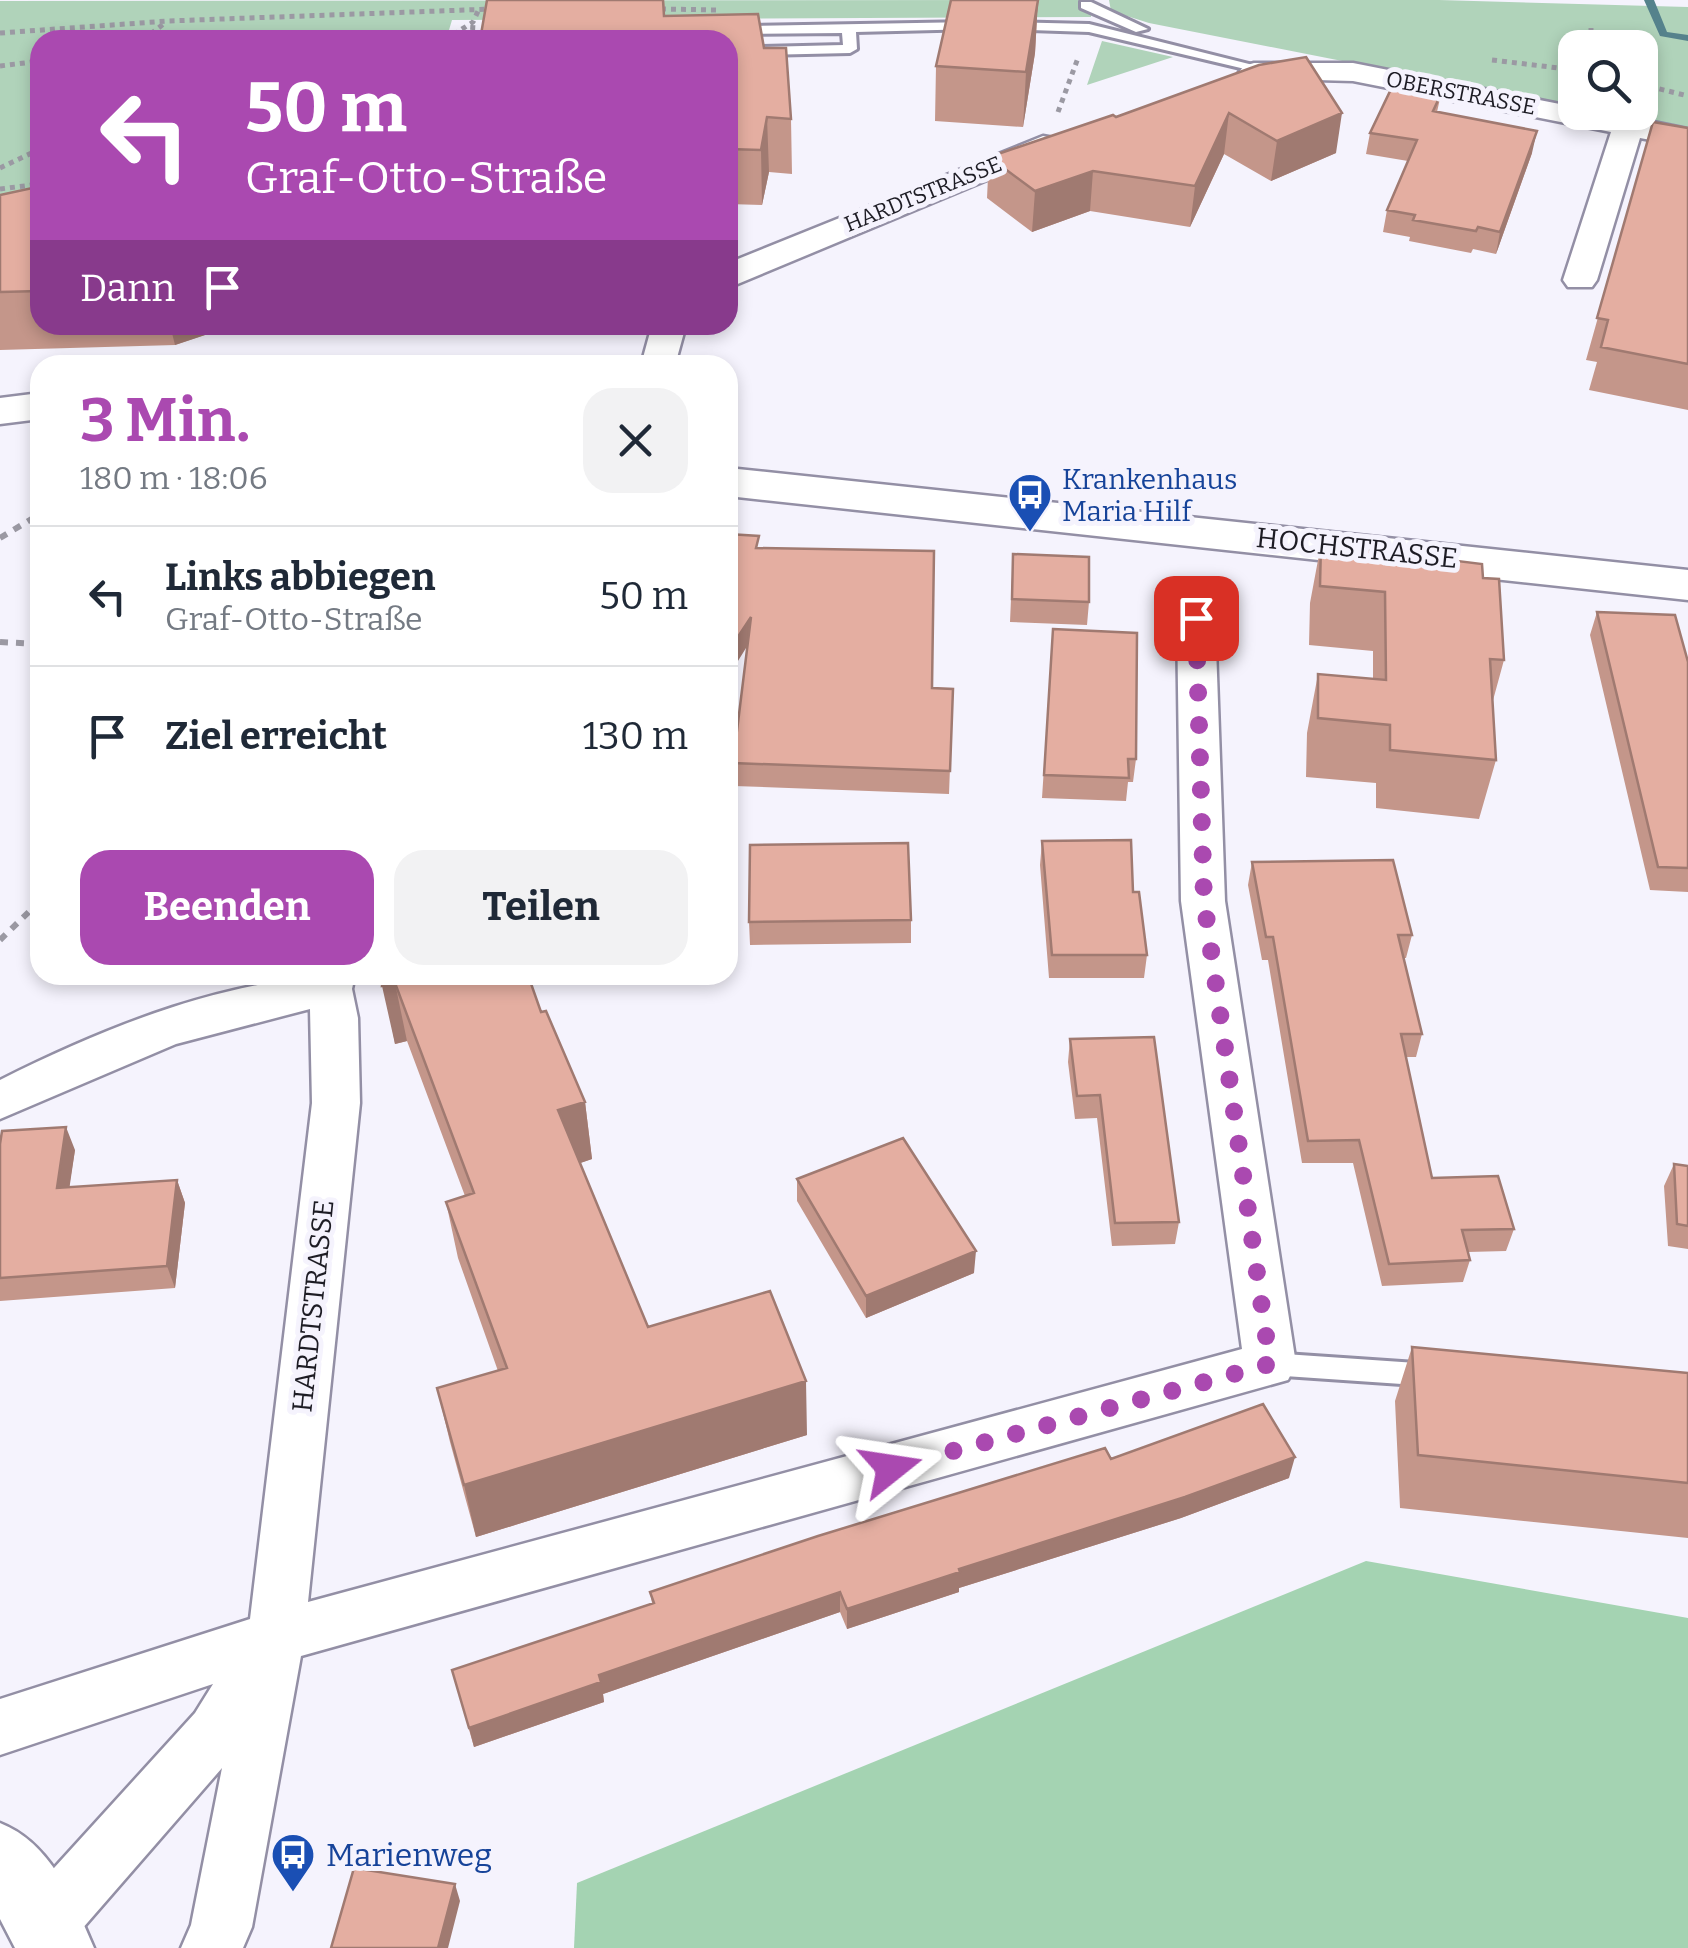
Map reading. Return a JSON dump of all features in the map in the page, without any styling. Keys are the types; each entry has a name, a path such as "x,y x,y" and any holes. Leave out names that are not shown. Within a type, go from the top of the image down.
{"street":[{"path":"1195,89 1232,76 1280,70"},
{"name":"OBERSTRASSE","path":"1280,70 1353,72 1558,112"},
{"path":"1580,280 1627,130"},
{"name":"OBERSTRASSE","path":"1648,130 1688,138"},
{"name":"HARDTSTRASSE","path":"738,270 1055,140"},
{"path":"0,411 30,407"},
{"name":"HOCHSTRASSE","path":"738,483 1688,585"},
{"path":"0,1727 276,1638 1270,1364 1204,901 1196,618"},
{"path":"0,1101 53,1072 273,996 318,985"},
{"name":"HARDTSTRASSE","path":"212,1948 221,1926 276,1638 336,1103 335,1018 330,985"},
{"name":"HARDTSTRASSE","path":"0,1859 20,1880 51,1936 215,1734 276,1638"}],"lane":[{"path":"1086,5 1137,28 1258,52 1280,70"},
{"path":"738,35 746,30 848,27 1089,28 1280,70"},
{"path":"738,49 764,52 850,50 848,27"},
{"path":"1270,1364 1452,1378"}],"path":[{"path":"473,30 479,9"},
{"path":"42,30 168,21 498,9"},
{"path":"653,10 731,10"},
{"path":"691,25 692,10"},
{"path":"157,30 168,21"},
{"path":"461,30 473,22"},
{"path":"1055,140 1089,28"},
{"path":"0,33 30,31"},
{"path":"0,66 30,62"},
{"path":"1658,88 1688,96"},
{"path":"0,168 30,154"},
{"path":"0,188 30,185"},
{"path":"0,538 30,520"},
{"path":"0,642 30,644"},
{"path":"0,940 30,911"}],"green space":[{"path":"1091,0 1091,17 452,20 449,30 30,30 30,229 0,240 0,1"},
{"path":"1109,0 1439,0 1688,7 1688,129 1658,123 1658,30 1558,30 1558,104 1149,23 1111,11"},
{"path":"1102,41 1173,57 1087,85"},
{"path":"1366,1561 1688,1618 1688,1948 574,1948 577,1883"}],"building":[{"path":"487,0 663,0 664,16 758,14 764,48 786,48 791,119 767,117 761,150 738,149 738,30 482,30"},
{"path":"951,0 1038,0 1026,72 936,66"},
{"path":"1306,57 1342,113 1277,141 1229,113 1195,186 1093,171 1035,191 989,157 1116,117 1259,65"},
{"path":"1393,85 1441,94 1433,111 1537,131 1500,232 1413,220 1415,215 1387,210 1417,140 1370,133"},
{"path":"1658,123 1688,128 1688,364 1601,347 1608,320 1597,318 1651,130 1658,130"},
{"path":"30,189 30,291 0,292 0,195"},
{"path":"738,535 759,536 756,548 934,551 932,688 953,689 950,771 738,763 738,722 751,617 738,637"},
{"path":"1321,544 1482,564 1483,578 1499,579 1504,660 1490,659 1496,760 1390,750 1390,725 1318,718 1318,674 1386,680 1385,592 1320,586"},
{"path":"1013,554 1089,557 1089,602 1012,599"},
{"path":"1597,612 1675,615 1688,662 1688,868 1658,867"},
{"path":"1053,629 1137,633 1136,759 1128,759 1129,778 1044,775"},
{"path":"1131,840 1133,892 1139,892 1147,955 1052,955 1042,841"},
{"path":"908,843 911,920 749,922 750,845"},
{"path":"1393,860 1412,935 1398,935 1422,1034 1401,1034 1432,1178 1498,1176 1514,1229 1462,1230 1470,1260 1389,1264 1359,1140 1308,1141 1273,937 1266,937 1252,862"},
{"path":"396,985 532,985 585,1102 558,1110 648,1327 770,1291 806,1381 464,1485 437,1388 507,1368 446,1202 474,1193"},
{"path":"1154,1037 1179,1222 1115,1223 1100,1095 1077,1096 1070,1039"},
{"path":"66,1127 57,1188 177,1180 167,1266 0,1278 2,1131"},
{"path":"903,1138 976,1251 866,1296 797,1179"},
{"path":"1674,1164 1688,1166 1688,1226 1677,1224"},
{"path":"1412,1347 1688,1373 1688,1483 1418,1455"},
{"path":"1263,1404 1295,1457 847,1609 840,1592 599,1675 601,1682 469,1728 452,1670 654,1603 650,1592 818,1536 1105,1448 1111,1459"},
{"path":"354,1868 455,1884 438,1948 331,1948"}],"waterway":[{"path":"1649,0 1663,34 1688,38"}],"place":[{"name":"Krankenhaus Maria Hilf","path":"1030,533"},
{"name":"Marienweg","path":"293,1893"}],"route":[{"path":"891,1468 1270,1364 1204,901 1196,618"}]}
